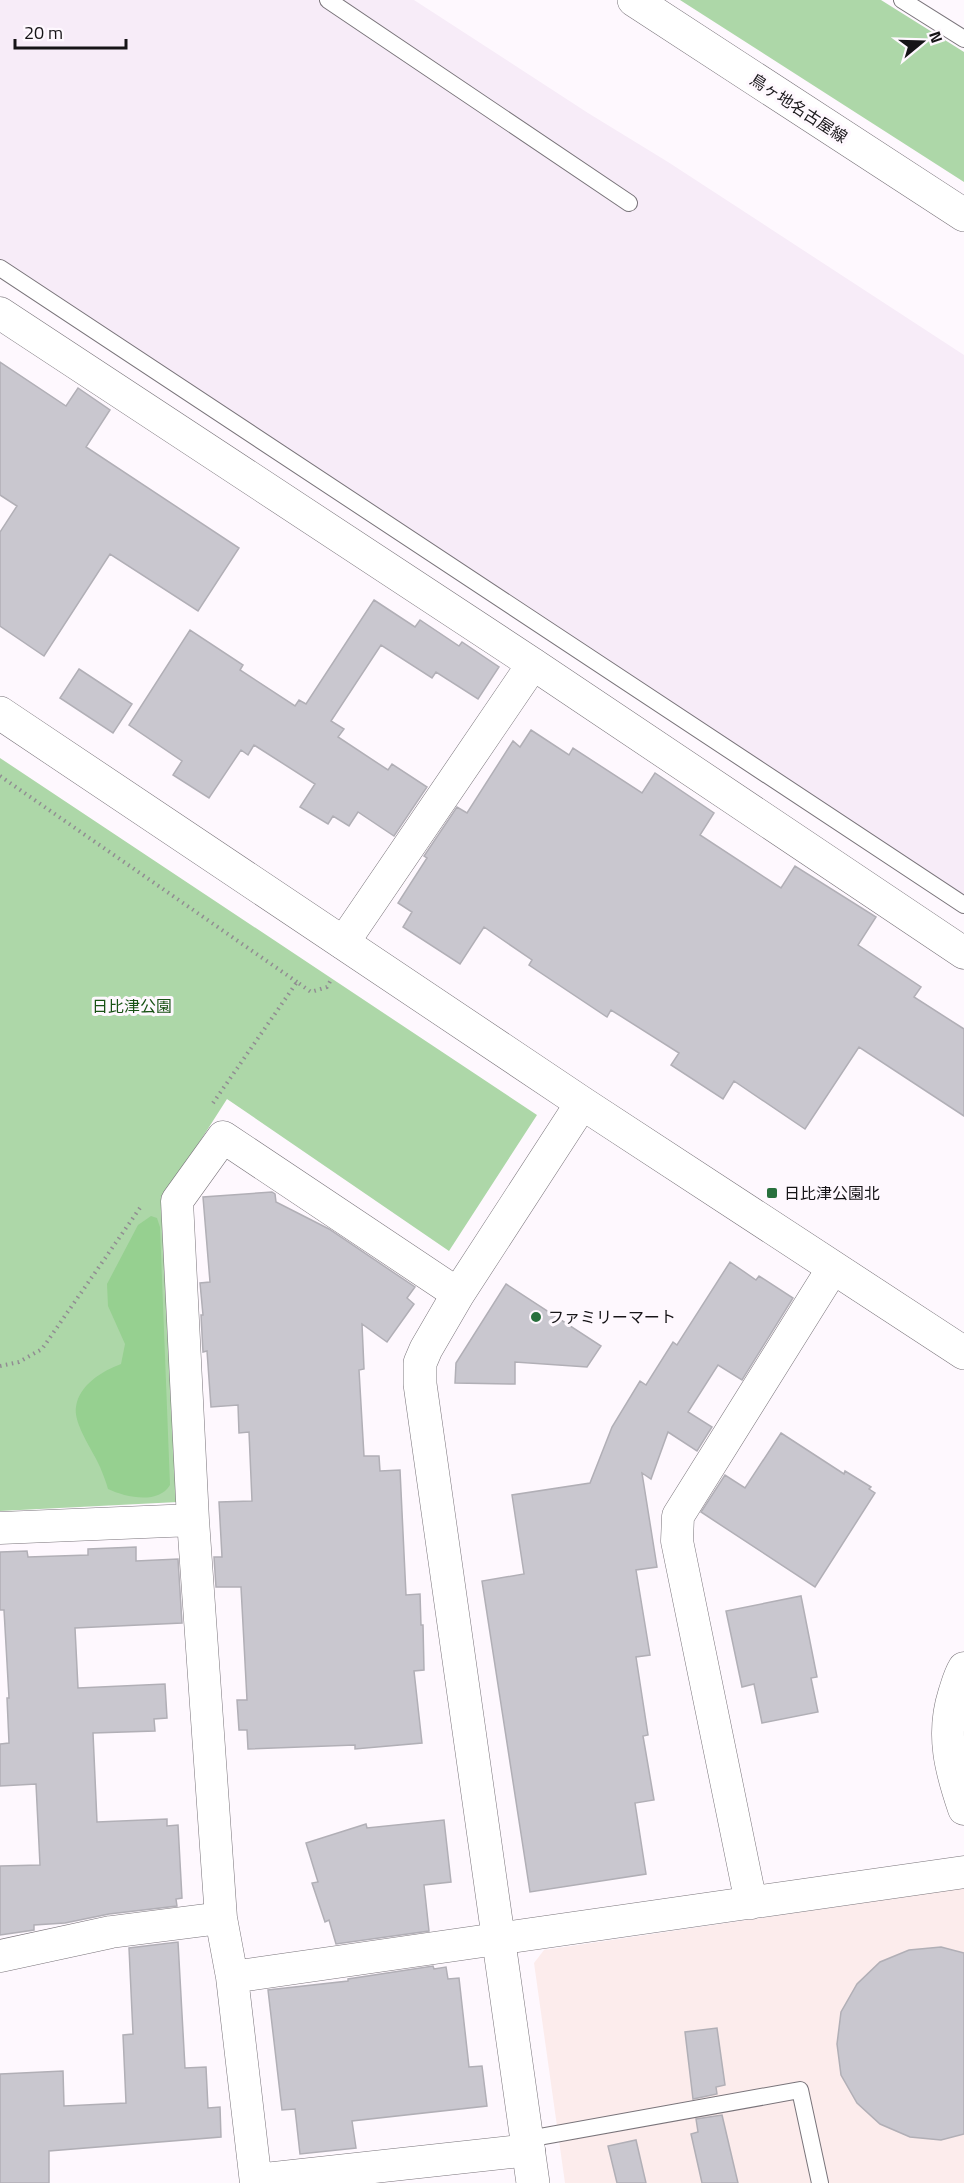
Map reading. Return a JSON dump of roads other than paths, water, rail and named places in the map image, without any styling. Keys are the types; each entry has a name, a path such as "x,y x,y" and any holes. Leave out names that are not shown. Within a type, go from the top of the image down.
{"street":[{"name":"鳥ヶ地名古屋線","path":"634,0 964,215"},
{"path":"0,313 533,664 964,953"},
{"path":"343,943 533,664"},
{"path":"0,713 582,1103 964,1353"},
{"path":"533,2183 420,1384 420,1364 426,1349 458,1294 582,1103"},
{"path":"458,1294 223,1137 177,1201 193,1520 221,1918 232,1977 256,2182 528,2145"},
{"path":"751,1903 677,1541 678,1516 833,1268"},
{"path":"0,1528 193,1520"},
{"path":"964,1668 960,1673 950,1708 947,1741 951,1772 964,1809"},
{"path":"232,1977 964,1872"},
{"path":"0,1956 111,1932 221,1918"}],"lane":[{"path":"328,0 629,203"},
{"path":"903,0 964,39"},
{"path":"0,268 964,905"},
{"path":"528,2145 800,2090 820,2183"}],"place":[{"name":"日比津公園北","path":"772,1193"},
{"name":"ファミリーマート","path":"536,1317"}],"park label":[{"name":"日比津公園","path":"132,1006"}]}
